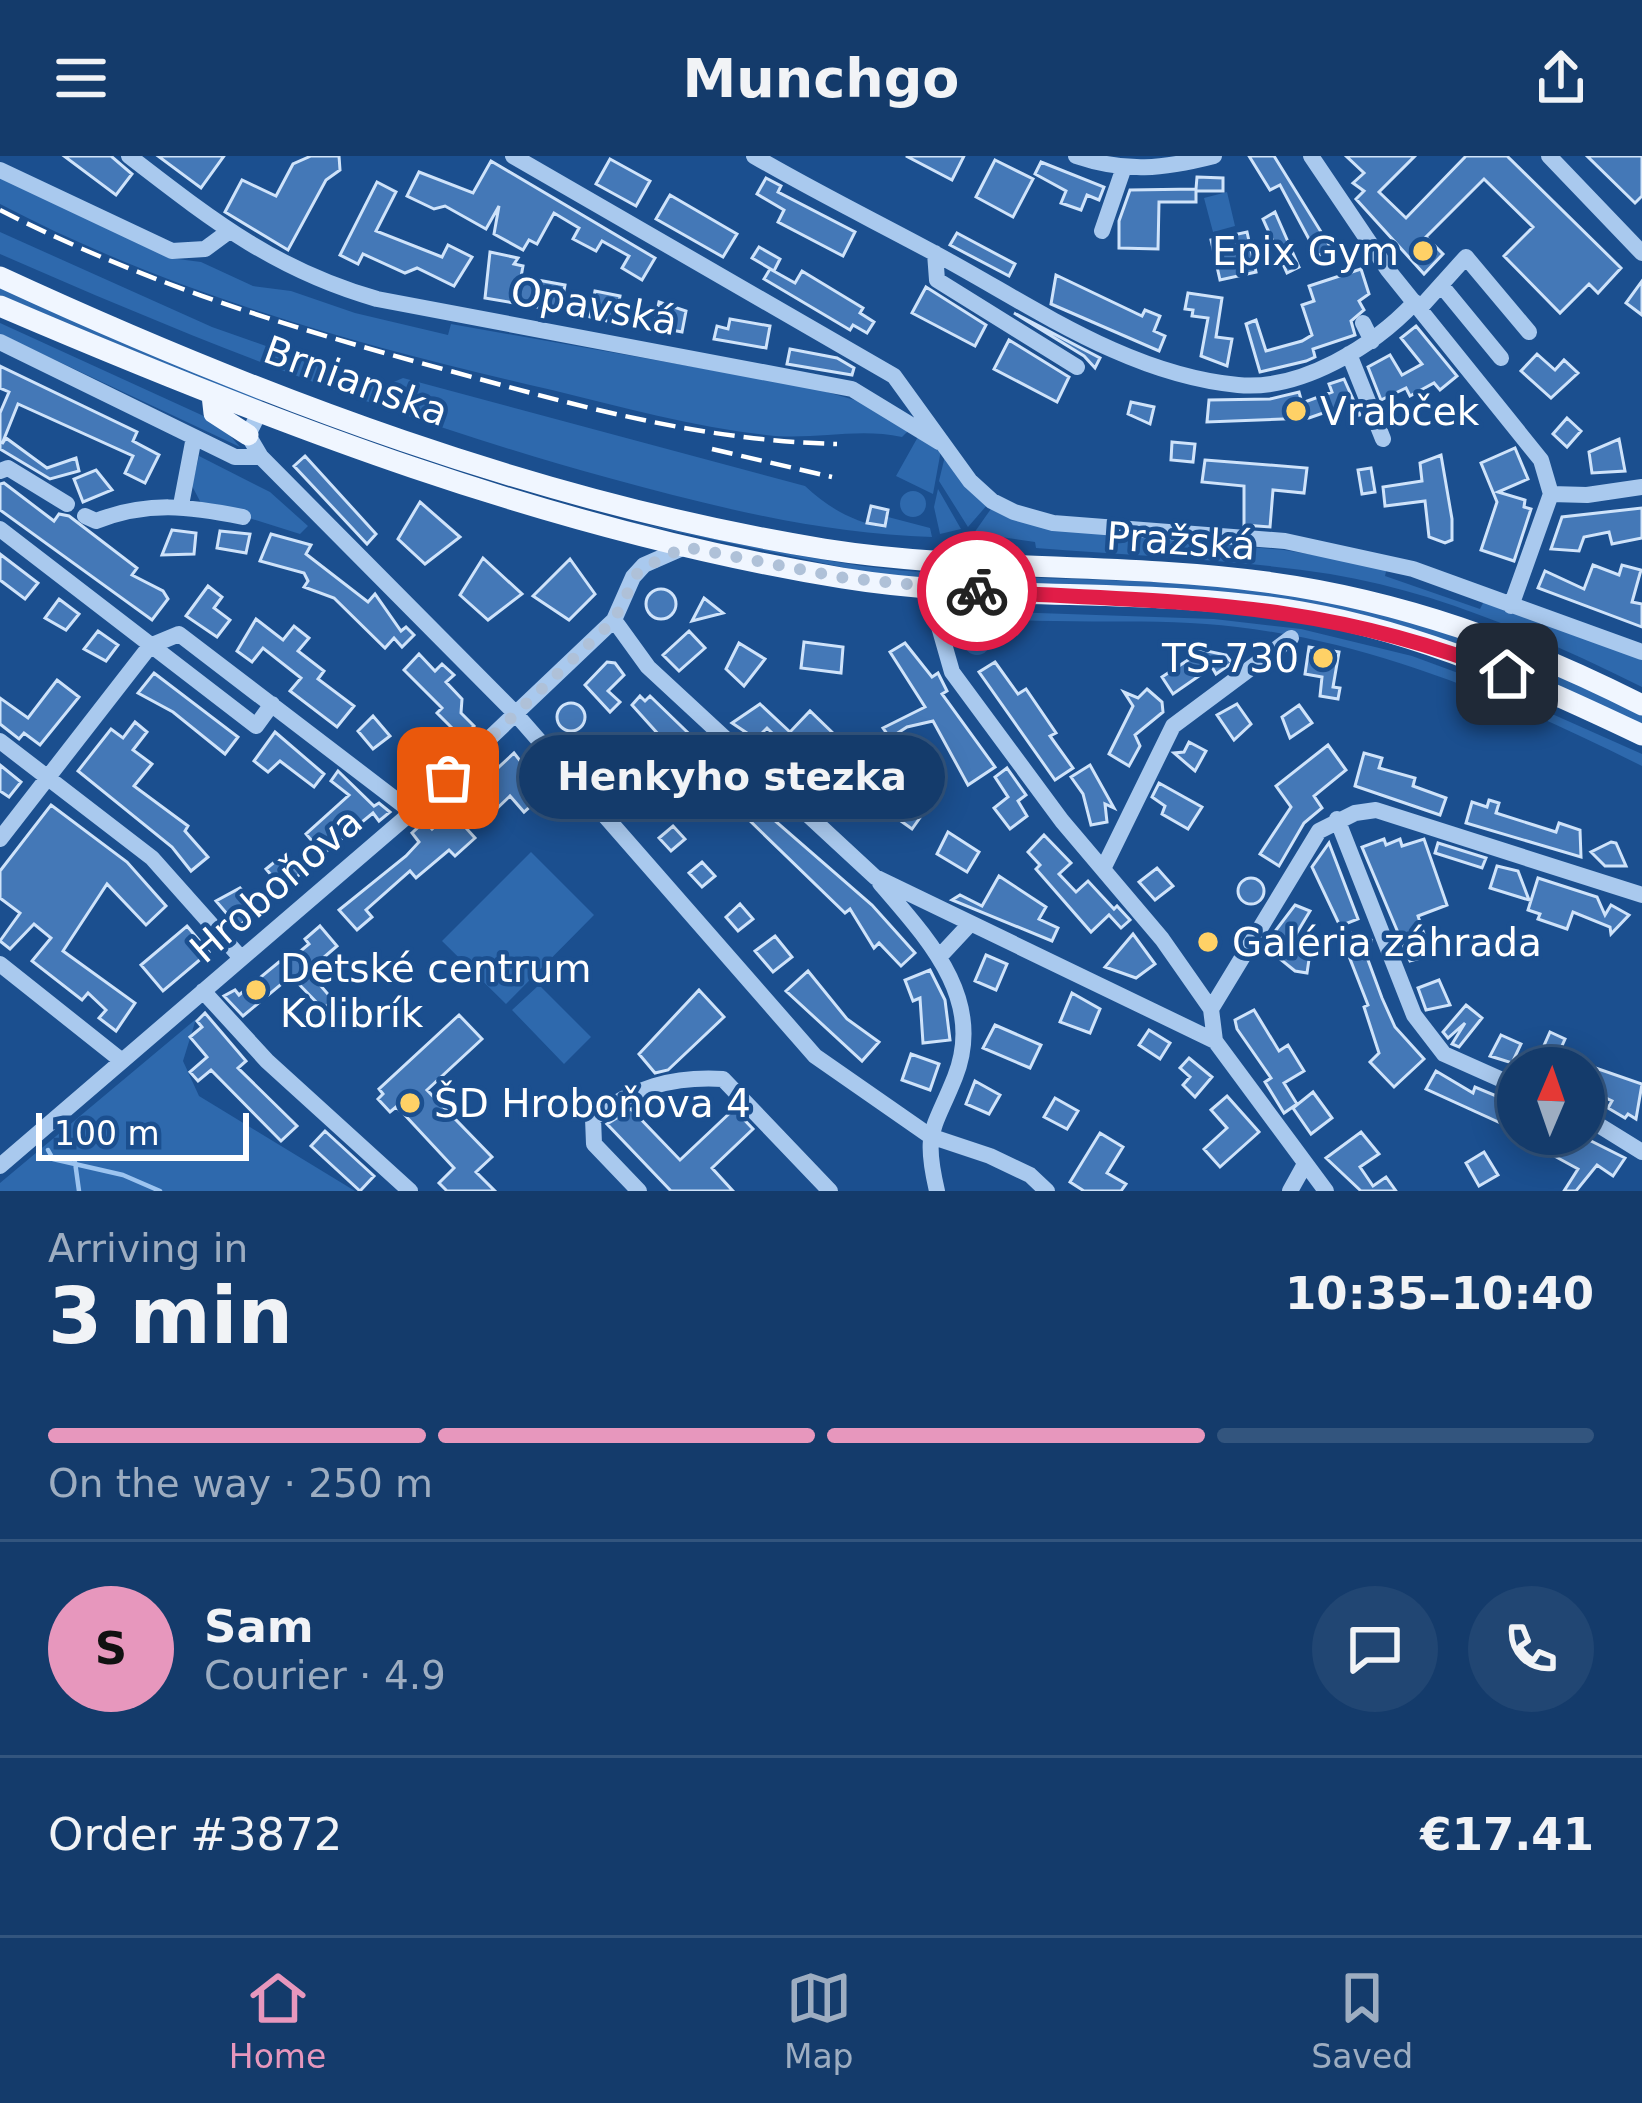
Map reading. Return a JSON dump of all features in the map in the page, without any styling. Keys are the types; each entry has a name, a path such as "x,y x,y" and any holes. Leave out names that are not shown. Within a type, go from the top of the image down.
{"main road":[{"name":"Brnianska","path":"0,277 287,396 500,468 698,524"},
{"name":"Brnianska","path":"0,306 259,413 516,500 685,547"},
{"path":"212,395 214,413 248,435"},
{"path":"259,413 287,396"},
{"name":"Pražská","path":"698,524 918,562 1212,576 1353,596 1519,647 1642,705"},
{"name":"Pražská","path":"685,547 904,586 1215,602 1303,613 1468,659 1642,735"}],"street":[{"name":"Opavská","path":"129,156 228,232 291,270 377,299 852,389 944,446"},
{"path":"513,156 882,368 905,387 944,446"},
{"path":"754,156 785,164 1096,343 1173,373 1241,385 1269,383 1349,354 1418,305 1466,257 1528,332"},
{"path":"1076,156 1124,170 1160,170 1214,156"},
{"path":"1549,156 1642,253"},
{"path":"1317,159 1418,305 1528,438 1549,485 1511,607"},
{"path":"0,170 172,251 205,249 228,232"},
{"path":"1102,230 1124,170"},
{"path":"935,254 937,280 1077,367"},
{"path":"1441,285 1502,358"},
{"path":"1363,323 1372,341"},
{"path":"0,342 235,457 261,457"},
{"path":"1349,354 1383,439"},
{"path":"259,413 248,435 261,457 514,712 815,1056 930,1136 990,1156 1030,1175 1047,1191"},
{"path":"181,505 194,437"},
{"name":"Pražská","path":"944,446 992,501 1026,516 1053,523 1286,541 1413,569 1642,652"},
{"path":"0,471 8,468 67,504"},
{"path":"1549,485 1642,487"},
{"path":"85,516 96,521 129,508 181,505 243,517"},
{"path":"0,529 256,726 272,704"},
{"name":"Hroboňova","path":"0,1166 412,812 614,620 639,570 685,547"},
{"path":"614,620 648,667 875,877 941,956 967,1021 958,1070 926,1146 937,1191"},
{"path":"938,623 952,671 1210,1010 1215,1041 1326,1191"},
{"path":"0,838 150,646 179,634 412,812"},
{"path":"1103,869 1173,726 1291,638"},
{"path":"0,741 152,858 241,958"},
{"path":"1210,1010 1319,831 1337,819 1376,810 1642,895"},
{"path":"1337,819 1414,1015 1444,1054 1497,1078"},
{"path":"875,877 1215,1041"},
{"path":"941,956 969,925"},
{"path":"0,964 122,1060"},
{"path":"203,991 267,1061 410,1191"},
{"path":"639,1191 594,1144 592,1118 638,1087 707,1078 723,1079 830,1191"},
{"path":"1605,1129 1642,1152"},
{"path":"1290,1191 1304,1164"}],"shaded area":[{"path":"0,175 170,258 201,262 253,286 291,291 355,313 448,335 451,324 813,388 858,401 912,427 902,437 739,431 631,410 340,336 200,291 65,236 0,204"},
{"path":"1227,192 1235,226 1213,232 1204,198"},
{"path":"0,232 212,327 382,387 403,378 805,486 852,518 885,528 888,517 930,528 932,537 850,531 729,509 454,431 225,348 0,254"},
{"path":"0,287 266,398 259,403 0,295"},
{"path":"0,323 219,423 240,447 0,334"},
{"path":"919,435 941,450 933,494 896,476"},
{"path":"199,456 270,492 308,526 300,534 201,503 192,486"},
{"path":"945,456 988,504 968,527 939,481"},
{"path":"938,489 961,529 940,534 934,507"},
{"path":"913,491 926,504 913,517 900,504"},
{"path":"993,506 1065,530 1284,550 1387,567 1385,576 1480,609 1484,601 1642,659 1642,687 1490,619 1371,582 1257,565 1036,548 1035,542 974,533"},
{"path":"612,518 862,566 1205,585 1355,606 1453,635 1549,672 1642,715 1642,726 1418,632 869,573"},
{"path":"926,609 1214,619 1301,629 1412,656 1469,677 1642,754 1642,766 1446,679 1291,635 1199,623 1001,619"},
{"path":"977,629 990,642 977,655 964,642"},
{"path":"531,852 594,915 506,1004 442,941"},
{"path":"539,985 591,1037 564,1064 512,1010"},
{"path":"196,1019 183,1061 199,1096 355,1191 0,1191 0,1183"}],"building":[{"path":"64,156 111,156 132,174 116,195"},
{"path":"158,156 224,156 201,188"},
{"path":"311,156 339,156 340,170 326,180 288,250 225,212 242,180 276,196 293,164"},
{"path":"906,156 964,156 952,180"},
{"path":"1249,156 1274,156 1331,248 1318,256 1280,185 1270,190"},
{"path":"1346,156 1415,156 1379,192 1406,218 1466,156 1507,156 1621,268 1598,293 1589,284 1560,313 1504,256 1533,227 1484,179 1426,237 1443,254 1424,274 1356,199 1364,191 1353,183 1364,173"},
{"path":"1587,156 1642,156 1642,196 1635,203"},
{"path":"610,159 650,181 636,206 596,184"},
{"path":"995,160 1033,179 1013,217 976,197"},
{"path":"491,161 655,258 642,280 622,268 629,256 602,241 596,251 573,239 579,228 554,213 537,244 529,240 523,250 494,234 499,206 486,229 445,206 434,209 407,196 419,172 473,193"},
{"path":"1041,162 1104,187 1099,200 1087,195 1081,210 1061,203 1066,191 1035,174"},
{"path":"1197,177 1223,178 1223,191 1196,191 1196,202 1159,202 1158,249 1119,248 1119,221 1130,190 1196,189"},
{"path":"766,178 781,186 778,192 855,232 843,256 778,222 784,210 757,194"},
{"path":"377,182 396,192 376,231 442,257 448,245 472,257 454,286 417,268 405,273 363,254 358,264 340,255"},
{"path":"670,195 737,234 723,257 656,219"},
{"path":"1275,212 1299,267 1287,273 1263,219"},
{"path":"1247,232 1256,272 1220,280 1211,240"},
{"path":"957,233 1015,264 1009,276 950,245"},
{"path":"759,247 780,259 774,271 752,258"},
{"path":"490,252 518,258 514,264 523,266 521,277 565,285 560,311 485,298"},
{"path":"770,269 795,283 802,271 863,308 860,313 874,322 867,333 853,325 850,330 764,279"},
{"path":"1361,269 1369,294 1359,301 1364,310 1351,321 1355,335 1313,349 1315,357 1306,361 1260,372 1246,324 1256,320 1266,351 1302,341 1312,335 1302,305 1314,301 1309,286"},
{"path":"1056,275 1142,316 1145,310 1160,316 1154,331 1165,336 1159,351 1051,304"},
{"path":"1642,281 1642,315 1626,303"},
{"path":"926,287 986,325 975,346 912,313"},
{"path":"595,291 620,296 615,323 590,317"},
{"path":"1188,293 1222,298 1216,337 1232,339 1227,366 1201,356 1208,318 1192,316 1193,310 1185,309"},
{"path":"659,302 686,311 682,332 661,328 662,322 655,321"},
{"path":"1014,313 1100,358 1095,368 1084,356"},
{"path":"730,319 770,326 766,348 714,339 717,326 728,329"},
{"path":"1416,326 1457,376 1440,390 1434,383 1410,396 1406,388 1381,400 1368,367 1390,355 1402,375 1422,364 1401,338"},
{"path":"1009,340 1069,377 1057,402 994,369"},
{"path":"790,349 837,358 854,368 852,375 787,364"},
{"path":"1537,354 1555,370 1564,360 1578,373 1551,398 1521,371"},
{"path":"0,366 137,432 133,441 159,455 145,483 125,473 133,456 18,404 2,444 6,438 47,468 76,458 79,471 50,479 0,449 0,413 9,392 0,388"},
{"path":"1344,379 1360,415 1350,417 1346,405 1309,418 1207,422 1209,400 1270,399 1299,392 1302,403 1332,392 1329,384"},
{"path":"1131,402 1154,407 1150,424 1128,414"},
{"path":"1567,418 1581,431 1567,447 1553,434"},
{"path":"1619,439 1625,471 1592,473 1589,452"},
{"path":"1172,442 1195,444 1193,462 1171,460"},
{"path":"1515,448 1528,479 1498,492 1525,500 1524,507 1531,509 1514,561 1481,550 1497,502 1481,463"},
{"path":"1441,455 1452,519 1452,540 1445,543 1429,537 1425,501 1385,506 1383,487 1422,481 1420,463"},
{"path":"305,456 376,534 367,544 294,466"},
{"path":"1205,460 1307,468 1304,493 1273,490 1270,527 1244,525 1244,486 1202,482"},
{"path":"1371,468 1375,492 1362,494 1358,470"},
{"path":"96,470 112,490 83,502 74,479"},
{"path":"0,484 54,521 59,514 69,516 137,568 132,575 163,591 168,599 152,620 0,510"},
{"path":"420,502 460,537 425,564 398,539"},
{"path":"871,506 888,510 885,526 867,523"},
{"path":"1642,508 1642,538 1612,544 1609,532 1584,537 1579,551 1551,549 1562,517"},
{"path":"172,530 196,533 194,554 162,555"},
{"path":"220,531 250,534 246,553 217,548"},
{"path":"271,534 311,545 306,554 368,602 375,594 401,631 406,627 414,635 402,647 394,638 385,648 334,598 304,587 308,581 304,573 260,561"},
{"path":"0,554 38,583 25,599 0,580"},
{"path":"483,558 522,594 488,620 460,595"},
{"path":"570,559 595,594 569,620 533,596"},
{"path":"1593,565 1619,575 1622,565 1641,570 1632,602 1642,604 1642,627 1538,588 1545,571 1584,589"},
{"path":"208,586 222,597 214,608 230,620 217,637 186,616"},
{"path":"661,589 672,593 676,604 672,615 661,619 650,615 646,604 650,593"},
{"path":"704,598 723,613 692,621"},
{"path":"59,599 79,614 66,630 45,618"},
{"path":"256,619 283,640 294,626 309,638 298,651 324,671 318,679 354,706 337,727 290,691 301,678 263,648 252,662 237,651"},
{"path":"98,631 118,645 106,661 84,649"},
{"path":"689,631 705,648 679,671 663,655"},
{"path":"804,642 843,647 841,673 801,668"},
{"path":"739,643 765,659 744,686 726,669"},
{"path":"905,643 932,677 938,673 947,691 942,694 995,767 968,785 933,721 907,727 890,738 883,728 925,707 890,652"},
{"path":"1309,647 1339,652 1333,687 1340,688 1338,699 1320,696 1322,677 1305,674"},
{"path":"1193,648 1226,655 1232,663 1216,674 1212,667 1173,694 1162,677 1191,658"},
{"path":"419,654 435,671 442,664 454,675 446,682 462,699 461,713 474,726 432,768 424,759 453,729 437,713 442,708 404,670"},
{"path":"607,662 615,663 624,675 608,691 620,702 610,712 585,685"},
{"path":"995,662 1018,694 1026,689 1056,733 1050,736 1073,768 1055,780 979,672"},
{"path":"154,673 238,737 225,754 173,712 138,693"},
{"path":"57,680 79,697 40,745 24,733 19,739 0,724 0,698 28,718"},
{"path":"1147,689 1162,702 1163,712 1135,735 1140,746 1129,766 1109,754 1133,706 1124,692 1138,698"},
{"path":"640,696 645,701 650,696 743,786 749,779 761,790 754,797 777,817 774,820 872,905 915,953 901,966 879,943 874,948 850,909 845,913 747,818 705,790 693,772 701,764 684,748 677,755 632,705"},
{"path":"571,703 581,707 585,717 581,727 571,731 561,727 557,717 561,707"},
{"path":"760,704 790,732 810,711 837,737 813,762 805,754 800,760 767,728 756,739 732,723"},
{"path":"1237,704 1251,724 1234,740 1217,715"},
{"path":"1299,705 1312,723 1290,738 1282,717"},
{"path":"373,716 390,736 373,749 358,731"},
{"path":"135,722 147,732 133,750 152,764 134,786 188,826 185,831 208,857 191,871 172,847 78,771 111,729 123,738"},
{"path":"275,732 324,774 314,787 280,761 268,772 254,761"},
{"path":"604,740 635,779 648,768 661,784 633,808 617,790 610,796 594,778 599,774 587,753"},
{"path":"1189,742 1206,751 1195,771 1174,753 1184,752"},
{"path":"1328,745 1346,770 1314,796 1322,808 1304,823 1279,866 1260,854 1291,807 1276,786"},
{"path":"859,750 888,776 864,804 835,779"},
{"path":"514,753 543,790 533,804 524,812 510,796 486,819 479,812 466,828 475,838 455,856 449,850 416,878 410,871 366,910 372,917 357,930 339,910 406,856 419,842 412,833 425,821 432,829"},
{"path":"1364,753 1382,758 1379,768 1415,778 1413,786 1446,798 1440,815 1355,786"},
{"path":"0,765 21,782 9,797 0,791"},
{"path":"1090,765 1114,808 1105,804 1107,822 1091,825 1083,794 1071,777"},
{"path":"1007,768 1026,795 1018,801 1027,816 1010,829 994,808 1008,797 995,777"},
{"path":"338,771 374,806 379,803 390,812 379,821 373,813 323,854 306,834 349,795 331,781"},
{"path":"901,771 930,797 916,807 924,812 912,829 894,816 907,796 891,785"},
{"path":"1159,783 1202,807 1188,829 1162,814 1165,806 1152,797"},
{"path":"1489,800 1499,803 1496,813 1556,832 1559,823 1580,830 1581,857 1466,823 1472,802 1487,807"},
{"path":"51,805 127,862 166,906 146,925 107,884 63,951 135,1003 116,1031 99,1018 106,1010 88,993 82,1000 32,961 51,938 34,924 10,949 0,941 20,913 0,898 0,871"},
{"path":"673,826 685,839 671,851 659,838"},
{"path":"948,832 979,852 967,872 937,854"},
{"path":"1044,835 1071,863 1059,874 1076,892 1088,881 1130,920 1121,928 1109,915 1091,932 1036,869 1040,865 1028,852"},
{"path":"1384,839 1386,845 1400,839 1402,846 1424,839 1447,905 1418,916 1431,955 1410,961 1362,847"},
{"path":"1329,843 1358,919 1340,926 1312,867"},
{"path":"1438,843 1486,858 1482,868 1435,853"},
{"path":"1616,843 1626,866 1605,866 1591,852"},
{"path":"283,855 300,874 283,889 266,869"},
{"path":"702,862 715,876 702,887 689,873"},
{"path":"1497,866 1518,871 1529,900 1490,888"},
{"path":"1157,868 1173,886 1155,900 1139,882"},
{"path":"999,876 1046,907 1039,919 1058,928 1052,941 952,900 960,895 982,906"},
{"path":"1251,878 1264,891 1251,904 1238,891"},
{"path":"1538,878 1597,897 1605,915 1611,905 1629,915 1611,934 1610,927 1573,912 1567,929 1538,919 1540,914 1528,910"},
{"path":"240,888 258,910 238,927 216,901"},
{"path":"740,904 753,919 738,931 726,917"},
{"path":"1295,905 1310,911 1295,936 1311,946 1307,973 1295,971 1264,946"},
{"path":"187,926 209,952 163,991 141,965"},
{"path":"320,926 337,946 308,971 333,1000 323,1009 291,976 243,1016 224,996 235,990 239,995 279,962 285,964 309,944 305,939"},
{"path":"1352,933 1371,940 1368,960 1382,998 1395,1027 1424,1059 1394,1087 1370,1062 1379,1053 1364,1007 1368,1005 1345,946"},
{"path":"1133,934 1155,964 1136,978 1105,967"},
{"path":"775,936 792,957 773,972 755,951"},
{"path":"986,955 1007,964 996,990 975,981"},
{"path":"930,970 945,1000 950,1040 923,1043 920,998 913,1001 905,980"},
{"path":"808,971 847,1019 879,1042 862,1061 786,991"},
{"path":"1439,980 1450,1005 1426,1010 1418,988"},
{"path":"699,990 724,1017 668,1070 655,1073 639,1054"},
{"path":"1072,993 1100,1009 1090,1033 1060,1022"},
{"path":"1466,1005 1482,1018 1459,1047 1452,1044 1465,1023 1448,1038 1443,1032"},
{"path":"1254,1010 1279,1051 1288,1045 1304,1071 1284,1083 1297,1104 1284,1113 1265,1082 1271,1078 1237,1029 1235,1020"},
{"path":"205,1013 246,1061 238,1068 297,1126 281,1141 211,1070 198,1081 190,1072 207,1057 190,1037 202,1027 197,1021"},
{"name":"ŠD Hroboňova 4","path":"459,1015 482,1039 427,1090 492,1157 476,1172 495,1191 447,1191 439,1183 454,1168 402,1112 396,1107 390,1112 378,1099 383,1094 379,1089"},
{"path":"995,1025 1041,1045 1030,1068 983,1048"},
{"path":"1149,1030 1170,1043 1160,1059 1139,1045"},
{"path":"1550,1032 1565,1039 1561,1047 1543,1047"},
{"path":"1501,1035 1521,1044 1497,1047 1497,1058 1490,1056"},
{"path":"911,1054 939,1064 930,1090 902,1080"},
{"path":"1189,1058 1212,1077 1195,1097 1183,1085 1190,1077 1180,1068"},
{"path":"1436,1071 1473,1093 1475,1087 1497,1096 1497,1121 1426,1089"},
{"path":"1605,1071 1642,1084 1636,1119 1608,1108 1612,1101 1605,1098"},
{"path":"975,1081 1000,1095 989,1114 966,1104"},
{"path":"1313,1092 1332,1118 1311,1134 1293,1108"},
{"path":"1227,1096 1259,1132 1220,1167 1204,1149 1227,1128 1211,1110"},
{"path":"1055,1098 1078,1111 1067,1129 1044,1117"},
{"path":"631,1109 680,1160 734,1109 753,1129 712,1168 733,1191 671,1191 607,1124"},
{"path":"325,1131 374,1176 360,1191 311,1146"},
{"path":"1361,1132 1379,1154 1360,1167 1373,1186 1386,1177 1396,1191 1361,1191 1326,1158"},
{"path":"1100,1133 1123,1147 1107,1173 1126,1184 1121,1191 1084,1191 1070,1182"},
{"path":"1605,1148 1625,1158 1613,1176 1597,1165 1576,1191 1564,1191 1578,1169 1552,1155 1605,1155"},
{"path":"1484,1152 1498,1175 1479,1186 1466,1163"}],"waterway":[{"path":"48,1150 53,1159 123,1175 160,1191"},
{"path":"75,1162 79,1191"}],"railway":[{"path":"0,210 166,283 395,356 643,420 739,436 837,444"},
{"path":"712,449 832,477"}],"way so far":[{"path":"448,778 614,620 639,570 685,547 845,578 977,591"}],"place":[{"name":"Epix Gym","path":"1423,251"},
{"name":"Vrabček","path":"1296,411"},
{"name":"TS-730","path":"1323,658"},
{"name":"Henkyho stezka","path":"448,778"},
{"name":"Galéria záhrada","path":"1208,942"},
{"name":"Detské centrum Kolibrík","path":"256,990"},
{"name":"ŠD Hroboňova 4","path":"410,1103"}],"route":[{"path":"977,591 1161,598 1303,613 1434,646 1507,674"}]}
